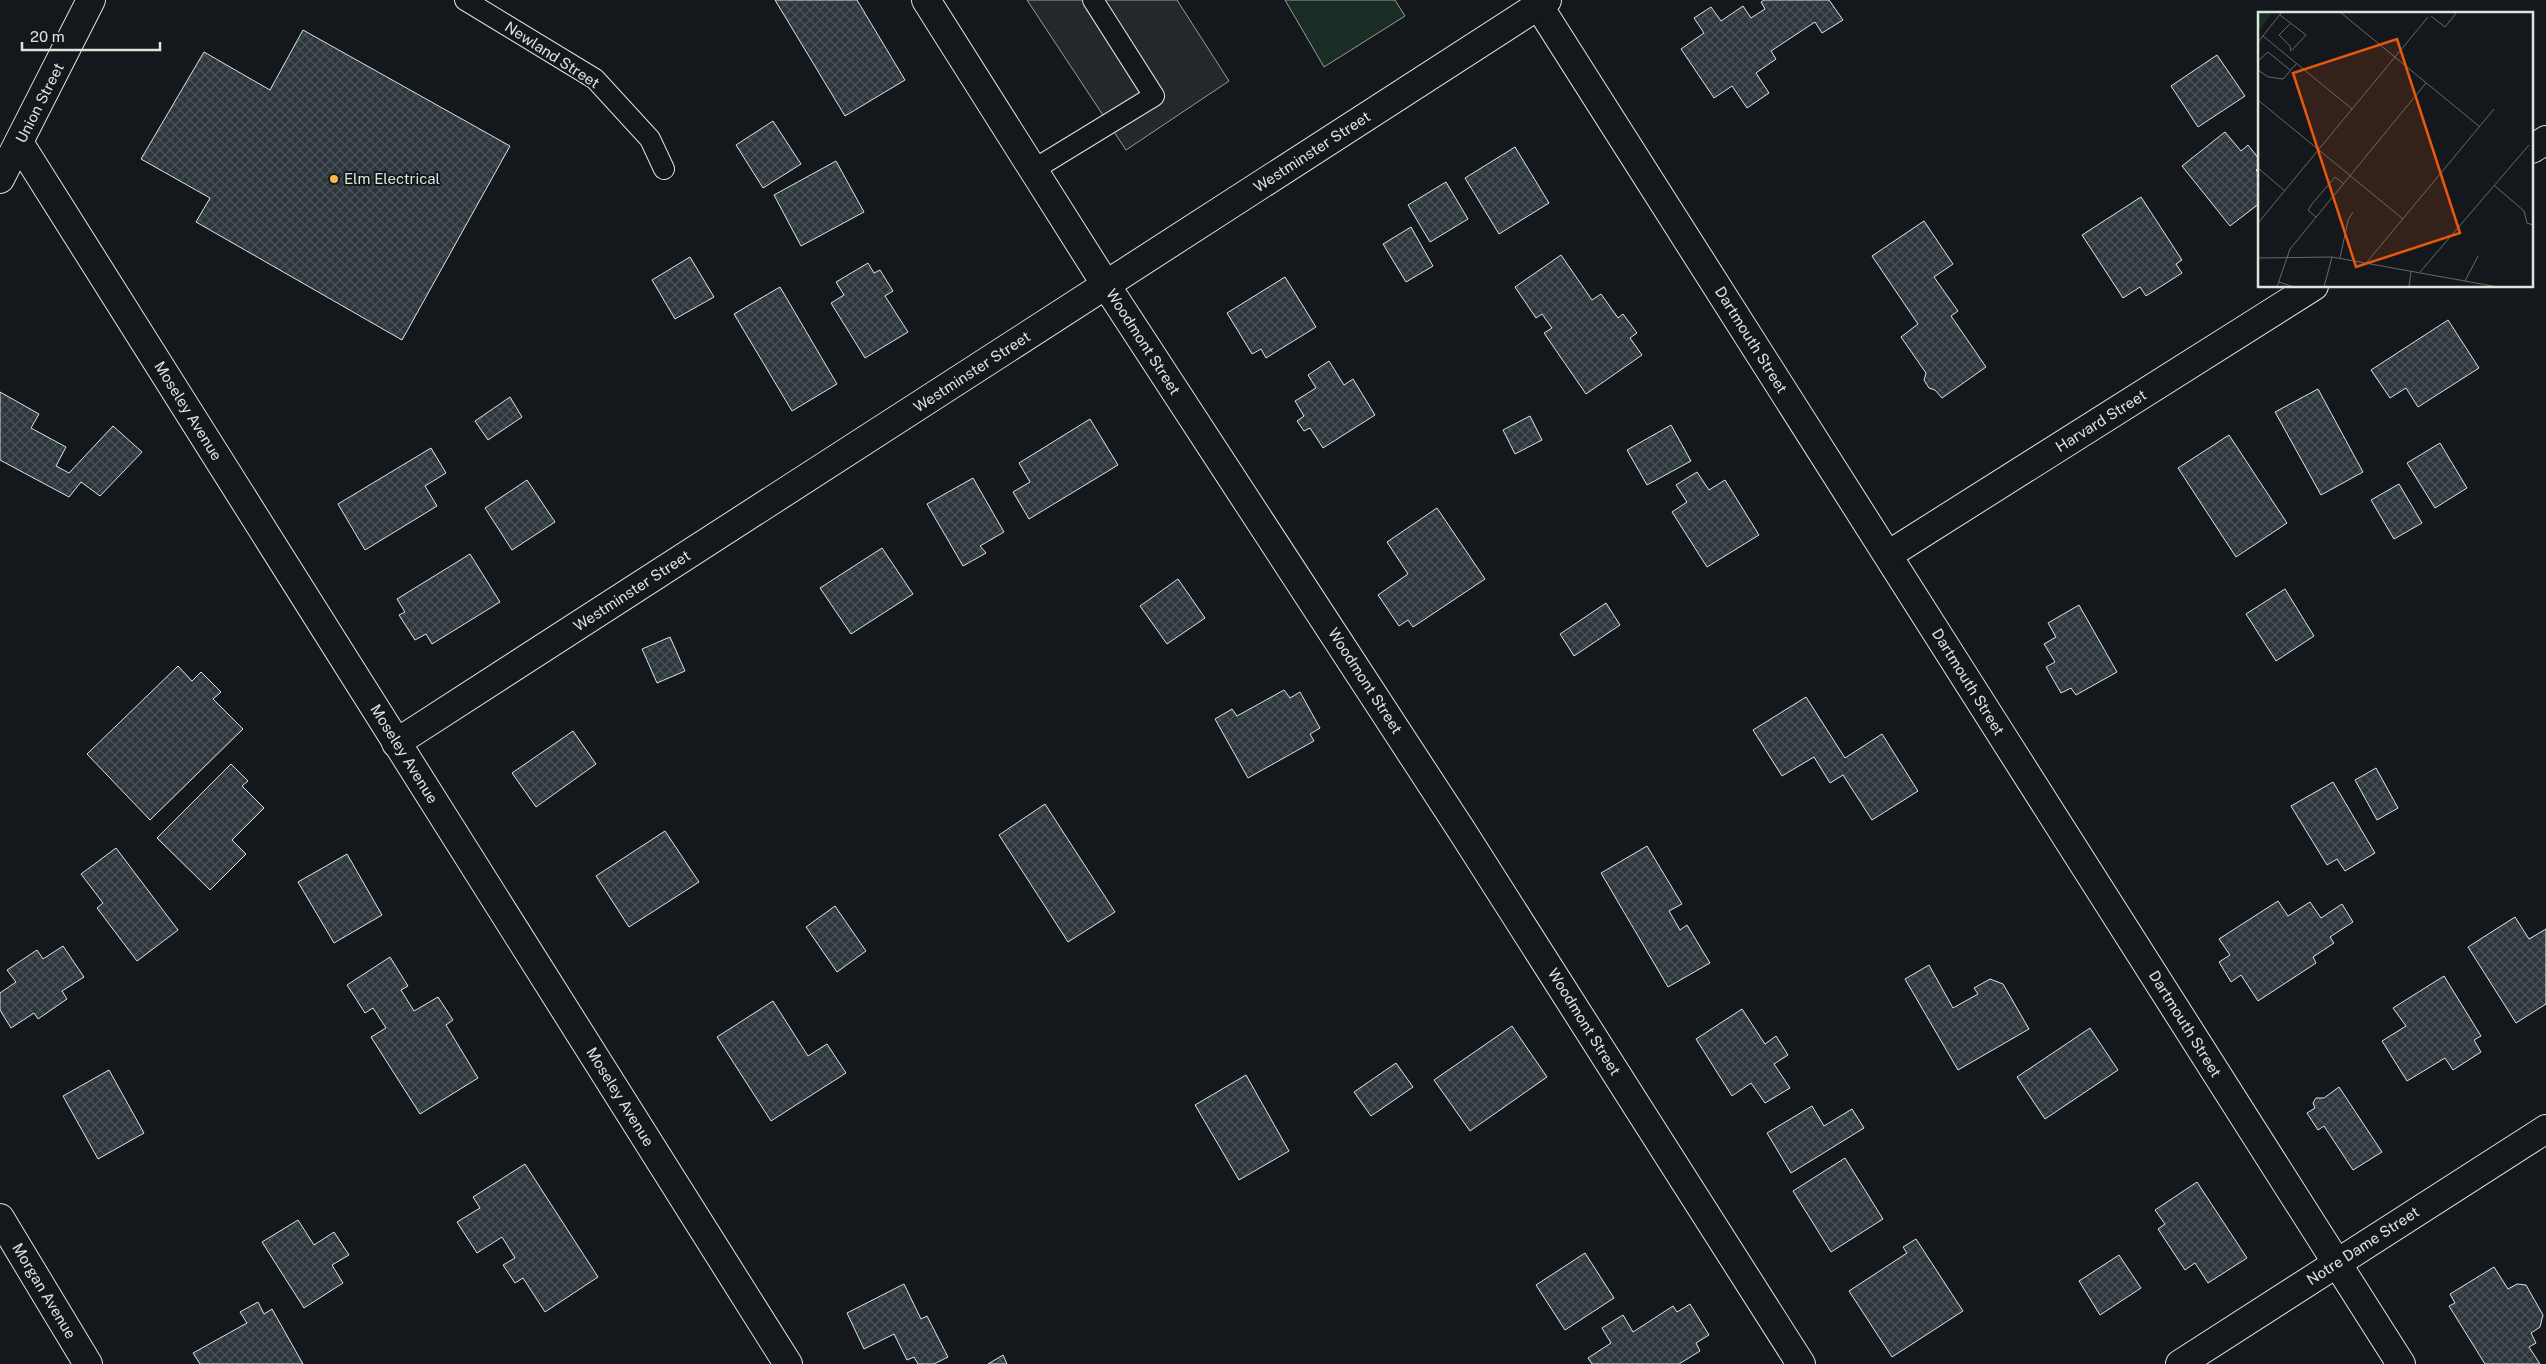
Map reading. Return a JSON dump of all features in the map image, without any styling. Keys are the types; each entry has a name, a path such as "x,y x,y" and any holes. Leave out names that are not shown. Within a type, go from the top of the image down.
{"street":[{"name":"Union Street","path":"0,179 20,144 91,0"},
{"name":"Woodmont Street","path":"926,0 1106,285 1457,822 1801,1364"},
{"name":"Westminster Street","path":"396,743 1106,285 1540,2"},
{"name":"Dartmouth Street","path":"1540,2 1888,555 2402,1364"},
{"path":"2534,148 2546,140"},
{"name":"Moseley Avenue","path":"20,144 788,1364"},
{"name":"Harvard Street","path":"1888,555 2311,288"},
{"name":"Notre Dame Street","path":"2180,1364 2546,1129"},
{"name":"Morgan Avenue","path":"0,1218 88,1364"}],"lane":[{"name":"Newland Street","path":"465,0 595,79 650,140 664,169"},
{"path":"1033,170 1154,96 1093,0"}],"green space":[{"path":"1285,0 1395,0 1405,16 1324,67"}],"shaded area":[{"path":"1027,0 1177,0 1229,81 1126,150"}],"building":[{"path":"775,0 857,0 905,80 845,116"},
{"path":"1764,0 1829,0 1843,20 1822,33 1815,22 1771,51 1776,59 1756,73 1769,93 1747,108 1732,86 1714,98 1681,49 1704,33 1694,18 1711,7 1721,21 1743,6 1751,18 1765,9 1761,2"},
{"name":"Elm Electrical","path":"303,30 510,146 402,340 196,222 210,198 141,159 204,52 270,90"},
{"path":"2217,55 2245,96 2198,127 2171,86"},
{"path":"773,121 801,164 763,188 736,145"},
{"path":"2225,132 2241,151 2248,145 2258,158 2258,168 2256,170 2258,172 2258,205 2230,226 2182,166"},
{"path":"1515,147 1549,203 1499,234 1465,178"},
{"path":"836,161 864,212 801,246 774,195"},
{"path":"1446,182 1468,219 1430,242 1408,205"},
{"path":"2141,197 2182,260 2176,264 2182,273 2146,296 2140,287 2123,298 2082,235"},
{"path":"1924,221 1953,264 1934,277 1958,311 1951,316 1986,367 1942,398 1935,390 1929,388 1924,380 1926,373 1901,337 1918,324 1872,256"},
{"path":"1411,227 1433,266 1406,282 1383,244"},
{"path":"1561,255 1592,300 1601,294 1618,318 1623,314 1637,333 1630,338 1642,355 1586,394 1544,333 1552,328 1542,314 1536,318 1515,287"},
{"path":"690,257 714,297 675,319 652,280"},
{"path":"868,263 874,273 880,270 893,291 885,296 908,332 865,358 831,303 844,295 836,282"},
{"path":"1285,277 1316,327 1266,358 1261,349 1252,354 1227,313"},
{"path":"780,287 837,384 792,411 734,314"},
{"path":"2448,320 2479,368 2418,407 2406,388 2390,398 2371,370"},
{"path":"1329,361 1344,385 1353,379 1375,415 1323,448 1310,428 1304,431 1297,421 1304,416 1295,401 1316,388 1308,375"},
{"path":"2318,389 2363,472 2321,495 2275,412"},
{"path":"0,392 39,414 31,428 66,447 56,466 69,473 113,426 142,452 100,496 81,482 69,497 0,460"},
{"path":"510,397 522,417 488,440 475,421"},
{"path":"1530,416 1542,440 1515,454 1503,430"},
{"path":"1090,419 1118,465 1029,519 1013,492 1030,482 1019,463"},
{"path":"1671,425 1691,461 1647,485 1627,450"},
{"path":"2229,435 2287,523 2236,557 2178,468"},
{"path":"2440,443 2467,488 2435,508 2407,463"},
{"path":"431,448 446,473 425,486 437,506 365,550 338,504"},
{"path":"1697,472 1709,490 1725,480 1759,535 1707,567 1672,512 1687,502 1676,485"},
{"path":"973,478 1004,532 980,546 986,553 963,566 927,504"},
{"path":"527,480 555,522 512,550 485,508"},
{"path":"2399,484 2422,523 2394,539 2371,500"},
{"path":"1437,508 1485,579 1413,627 1408,620 1399,626 1378,595 1408,574 1387,542"},
{"path":"882,548 913,594 851,634 820,588"},
{"path":"470,554 500,602 432,644 426,634 415,640 399,615 405,612 397,599"},
{"path":"1178,579 1205,618 1167,644 1140,606"},
{"path":"2285,589 2314,636 2276,661 2246,614"},
{"path":"1606,603 1620,625 1574,656 1560,634"},
{"path":"2079,605 2117,672 2076,695 2071,688 2061,693 2046,667 2055,662 2044,644 2056,637 2048,623"},
{"path":"670,637 685,671 657,683 642,649"},
{"path":"178,666 192,681 201,672 221,692 213,699 243,729 150,820 87,754"},
{"path":"1284,690 1290,698 1300,692 1320,728 1310,734 1314,741 1248,778 1215,719 1232,709 1237,716"},
{"path":"1806,697 1845,758 1882,734 1918,791 1872,820 1843,775 1830,783 1814,757 1782,776 1753,730"},
{"path":"573,731 596,764 536,807 512,773"},
{"path":"231,764 248,781 242,786 264,808 232,840 246,854 210,890 157,838"},
{"path":"2376,768 2398,808 2377,820 2355,780"},
{"path":"2333,782 2375,853 2345,871 2337,859 2327,865 2291,806"},
{"path":"1045,804 1115,912 1068,942 999,835"},
{"path":"665,831 699,882 629,927 596,876"},
{"path":"1647,846 1682,904 1669,911 1680,930 1687,925 1710,963 1668,987 1601,873"},
{"path":"116,848 178,930 137,961 97,908 103,903 81,874"},
{"path":"347,854 382,915 334,943 298,882"},
{"path":"2278,901 2288,916 2310,902 2321,918 2342,904 2353,922 2330,937 2334,943 2313,957 2316,963 2258,1001 2241,975 2231,982 2219,962 2230,955 2219,939"},
{"path":"835,906 866,951 837,972 806,927"},
{"path":"2515,917 2529,939 2546,929 2546,1004 2516,1023 2468,947"},
{"path":"63,946 84,977 62,991 67,999 38,1019 34,1013 11,1028 0,1010 0,993 16,982 7,970 37,950 43,959"},
{"path":"390,957 408,986 401,990 414,1011 438,997 453,1020 446,1025 478,1078 420,1114 371,1037 386,1028 373,1008 365,1013 347,985"},
{"path":"1929,965 1953,1008 1978,994 1974,988 1990,979 2003,984 2029,1029 1958,1070 1905,979"},
{"path":"2444,976 2481,1036 2474,1040 2481,1052 2453,1070 2445,1058 2407,1081 2382,1041 2406,1026 2393,1008"},
{"path":"773,1001 808,1056 827,1044 846,1073 771,1121 717,1037"},
{"path":"1742,1009 1765,1044 1776,1036 1788,1055 1774,1064 1790,1088 1765,1103 1751,1083 1732,1096 1696,1039"},
{"path":"1512,1026 1547,1077 1470,1131 1434,1080"},
{"path":"2090,1028 2118,1070 2045,1119 2017,1077"},
{"path":"1396,1063 1413,1087 1371,1116 1354,1092"},
{"path":"109,1070 144,1133 98,1159 63,1096"},
{"path":"1246,1075 1289,1151 1239,1180 1195,1105"},
{"path":"2339,1087 2382,1152 2353,1170 2324,1126 2318,1130 2307,1113 2315,1108 2313,1103 2316,1098 2324,1098"},
{"path":"1812,1106 1824,1126 1852,1109 1864,1128 1791,1173 1767,1133"},
{"path":"1845,1158 1883,1219 1831,1252 1793,1191"},
{"path":"525,1164 598,1277 545,1312 523,1278 515,1283 503,1265 515,1258 502,1237 477,1253 457,1222 480,1208 473,1197"},
{"path":"2197,1182 2247,1258 2208,1283 2195,1263 2185,1270 2158,1229 2165,1224 2155,1210"},
{"path":"298,1220 314,1245 334,1232 349,1255 332,1265 343,1283 304,1308 262,1242"},
{"path":"1916,1239 1963,1311 1892,1357 1849,1291 1907,1253 1903,1247"},
{"path":"1585,1253 1614,1298 1565,1330 1536,1285"},
{"path":"2119,1255 2141,1288 2100,1315 2079,1281"},
{"path":"2494,1267 2508,1289 2517,1284 2526,1285 2543,1315 2540,1327 2531,1333 2536,1343 2529,1347 2540,1364 2485,1364 2449,1306 2455,1303 2450,1294"},
{"path":"904,1284 921,1319 927,1316 948,1357 934,1364 918,1364 914,1357 907,1360 894,1334 864,1349 847,1313"},
{"path":"258,1302 264,1314 272,1309 303,1364 200,1364 193,1353 247,1323 240,1312"},
{"path":"1690,1304 1709,1335 1696,1343 1700,1351 1679,1364 1592,1364 1588,1358 1611,1343 1602,1328 1623,1315 1633,1332 1673,1306 1677,1312"},
{"path":"1003,1355 1007,1364 988,1364"}],"place":[{"name":"Elm Electrical","path":"334,179"}]}
